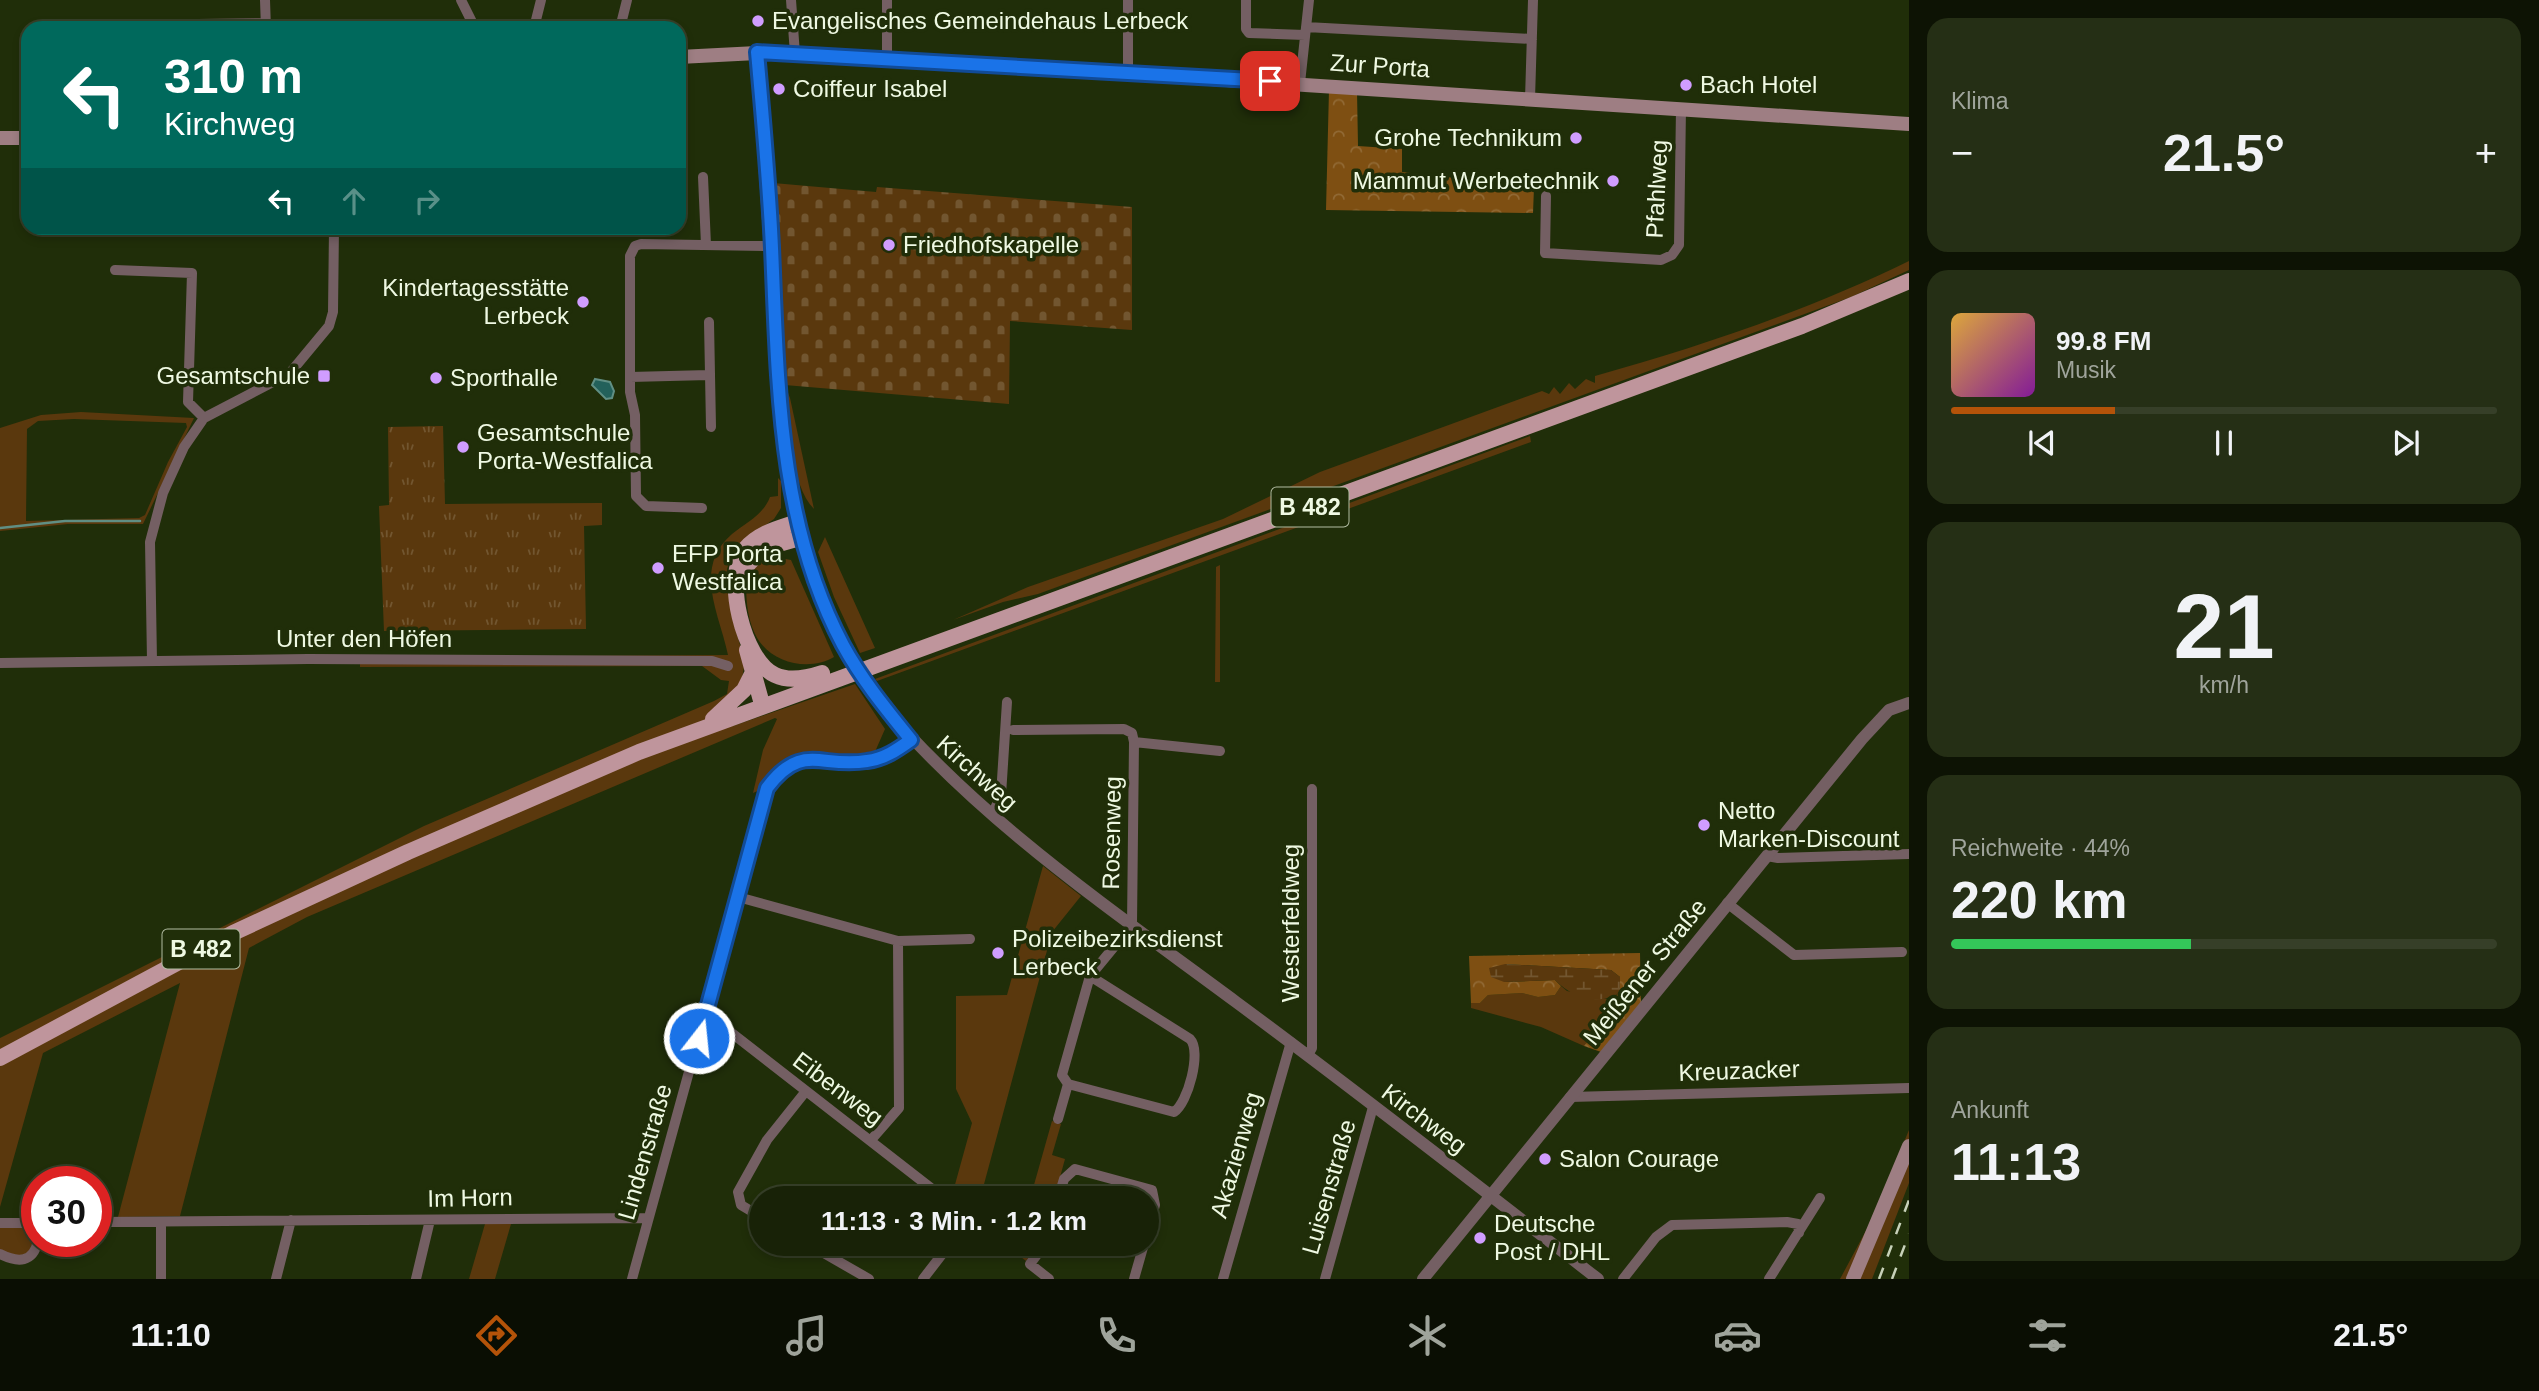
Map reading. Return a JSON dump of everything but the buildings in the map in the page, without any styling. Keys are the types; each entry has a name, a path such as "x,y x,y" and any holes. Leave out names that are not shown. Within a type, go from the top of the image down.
{"main road":[{"name":"Zur Porta","path":"686,57 757,52 887,58 1909,124"},
{"path":"0,138 21,138"},
{"name":"B 482","path":"0,1058 127,987 293,904 432,841 709,724 1802,326 1909,281"},
{"path":"768,702 743,627 735,588 737,562 746,548 760,536 797,522"},
{"path":"735,588 752,557 765,549 801,538"},
{"path":"755,668 784,679 796,679 835,669 864,667"},
{"path":"709,724 744,691 755,668"},
{"path":"1853,1279 1909,1146"}],"street":[{"path":"265,0 266,21"},
{"path":"461,0 472,21"},
{"path":"536,21 541,0"},
{"path":"622,21 627,0"},
{"path":"791,0 795,54"},
{"path":"887,0 887,58"},
{"path":"1128,0 1128,74"},
{"path":"1246,0 1245,29 1250,33 1306,31 1532,39"},
{"path":"1300,83 1310,0"},
{"path":"1530,99 1533,0"},
{"name":"Kirchweg","path":"757,52 772,246 783,449 801,538 822,600 843,644 874,695 940,770 1046,861 1291,1042 1598,1279"},
{"name":"Pfahlweg","path":"1546,196 1545,253 1661,260 1672,255 1679,245 1681,108"},
{"path":"702,177 706,244"},
{"path":"152,661 150,542 154,517 184,447 204,418 290,373 329,326 333,312 334,235"},
{"path":"702,508 646,506 636,496 635,415 630,377 630,256 635,247 706,244 772,246"},
{"path":"115,270 192,272 188,402 204,418"},
{"path":"709,322 712,427"},
{"path":"630,377 709,375"},
{"name":"Unter den Höfen","path":"0,663 712,661 728,666"},
{"path":"992,815 1001,795 1007,702"},
{"name":"Meißener Straße","path":"1423,1279 1727,903 1889,710 1909,703"},
{"name":"Rosenweg","path":"1013,730 1124,729 1132,733 1132,925"},
{"name":"Lindenstraße","path":"632,1279 767,788 782,768 807,759 866,762 891,754 911,740"},
{"name":"Rosenweg","path":"1134,742 1220,751"},
{"name":"Westerfeldweg","path":"1308,1055 1312,1048 1312,789"},
{"path":"1767,856 1909,854"},
{"path":"738,897 898,942 970,939"},
{"path":"1727,903 1794,955 1902,952"},
{"path":"1090,976 1190,1039 1196,1048 1184,1101 1174,1112 1068,1084 1062,1075 1090,976 1132,925"},
{"path":"870,1140 899,1108 898,942"},
{"name":"Eibenweg","path":"706,1013 928,1186"},
{"name":"Akazienweg","path":"1223,1279 1291,1042"},
{"path":"1058,1119 1068,1084"},
{"name":"Kreuzacker","path":"1570,1097 1909,1088"},
{"path":"749,1210 741,1205 738,1192 767,1140 806,1091"},
{"name":"Luisenstraße","path":"1325,1279 1373,1107"},
{"path":"1062,1186 1064,1179 1074,1169 1137,1186"},
{"path":"1769,1279 1820,1198"},
{"name":"Im Horn","path":"112,1222 648,1218"},
{"path":"276,1279 292,1220"},
{"path":"416,1279 430,1220"},
{"path":"160,1222 161,1279"},
{"path":"1623,1279 1659,1233 1672,1225 1787,1222 1798,1224 1799,1233"},
{"path":"0,1223 21,1223"},
{"path":"0,1254 13,1260 28,1257"},
{"path":"829,1256 869,1279"},
{"path":"923,1279 941,1256"},
{"path":"1036,1256 1030,1264 1049,1279"},
{"path":"1134,1279 1141,1256"}],"green space":[{"path":"1329,90 1357,92 1358,146 1402,149 1402,172 1534,187 1533,213 1326,210"},
{"path":"773,183 876,192 877,187 1132,207 1132,330 1010,321 1009,404 785,385"},
{"path":"1909,261 1909,270 1851,297 1038,594 1003,602 953,620 1028,587 1223,519 1320,472 1542,391 1549,394 1554,387 1560,394 1569,383 1575,389 1586,379 1595,383 1595,376 1755,326"},
{"path":"785,385 814,509 806,498 795,468"},
{"path":"81,412 194,418 143,524 68,524 0,531 0,428 41,415","holes":["74,419 186,423 187,427 145,515 139,518 26,521 27,429 38,421"]},
{"path":"443,426 445,504 602,503 602,525 584,526 586,629 384,631 379,506 389,505 388,427"},
{"path":"1530,436 1531,442 877,681 875,679"},
{"path":"778,478 781,481 781,508 774,519 743,541 731,557 727,569 733,621 745,662 733,726 855,684 885,729 874,754 865,764 823,761 802,763 753,793 763,750 777,719 775,718 307,917 249,948 180,1216 118,1217 180,983 43,1053 0,1207 0,1038 424,826 714,701 727,694 729,681 721,680 702,666 360,667 360,657 728,655 712,592 713,562 720,547 732,534 759,513 770,497 778,496"},
{"path":"825,537 875,648 860,653 834,597 818,552"},
{"path":"765,555 791,560 834,657 824,662 801,664 779,658 761,644 750,620 746,575"},
{"path":"1220,565 1220,682 1215,682 1216,567"},
{"path":"1043,866 1081,896 1052,932 984,1186 955,1186 972,1123 956,1089 956,996 1007,995"},
{"path":"1640,953 1641,1006 1604,1053 1584,1046 1617,997 1620,977 1611,970 1505,964 1504,982 1555,980 1561,986 1555,995 1488,995 1480,1003 1471,1003 1469,956"},
{"path":"1505,964 1611,970 1620,977 1620,993 1602,999 1585,998 1569,991 1555,980 1504,982 1491,977 1489,968"},
{"path":"1561,986 1567,991 1608,999 1620,993 1608,1016 1584,1046 1541,1027 1471,1008 1471,1003 1480,1003 1488,995 1555,995"},
{"path":"1052,1121 1061,1124 1052,1155 1065,1159 1058,1186 1034,1186"},
{"path":"1909,1130 1909,1183 1872,1279 1840,1279 1870,1223"},
{"path":"485,1224 511,1224 495,1279 469,1279"},
{"path":"0,1226 21,1227 21,1255 0,1251"}],"water":[{"path":"595,379 610,382 614,391 612,398 606,399 592,385"}],"waterway":[{"path":"0,528 65,521 140,521"}],"railway":[{"path":"1879,1279 1909,1200"},
{"path":"1892,1279 1909,1234"}],"place":[{"name":"Evangelisches Gemeindehaus Lerbeck","path":"758,21"},
{"name":"Bach Hotel","path":"1686,85"},
{"name":"Coiffeur Isabel","path":"779,89"},
{"name":"Grohe Technikum","path":"1576,138"},
{"name":"Mammut Werbetechnik","path":"1613,181"},
{"name":"Friedhofskapelle","path":"889,245"},
{"name":"Kindertagesstätte Lerbeck","path":"583,302"},
{"name":"Gesamtschule","path":"324,376"},
{"name":"Sporthalle","path":"436,378"},
{"name":"Gesamtschule Porta-Westfalica","path":"463,447"},
{"name":"EFP Porta Westfalica","path":"658,568"},
{"name":"Netto Marken-Discount","path":"1704,825"},
{"name":"Polizeibezirksdienst Lerbeck","path":"998,953"},
{"name":"Salon Courage","path":"1545,1159"},
{"name":"Deutsche Post / DHL","path":"1480,1238"}],"route":[{"path":"699,1038 767,788 782,768 807,759 866,762 891,754 911,740 874,695 843,644 822,600 797,522 783,449 768,175 757,52 1270,81"}]}
